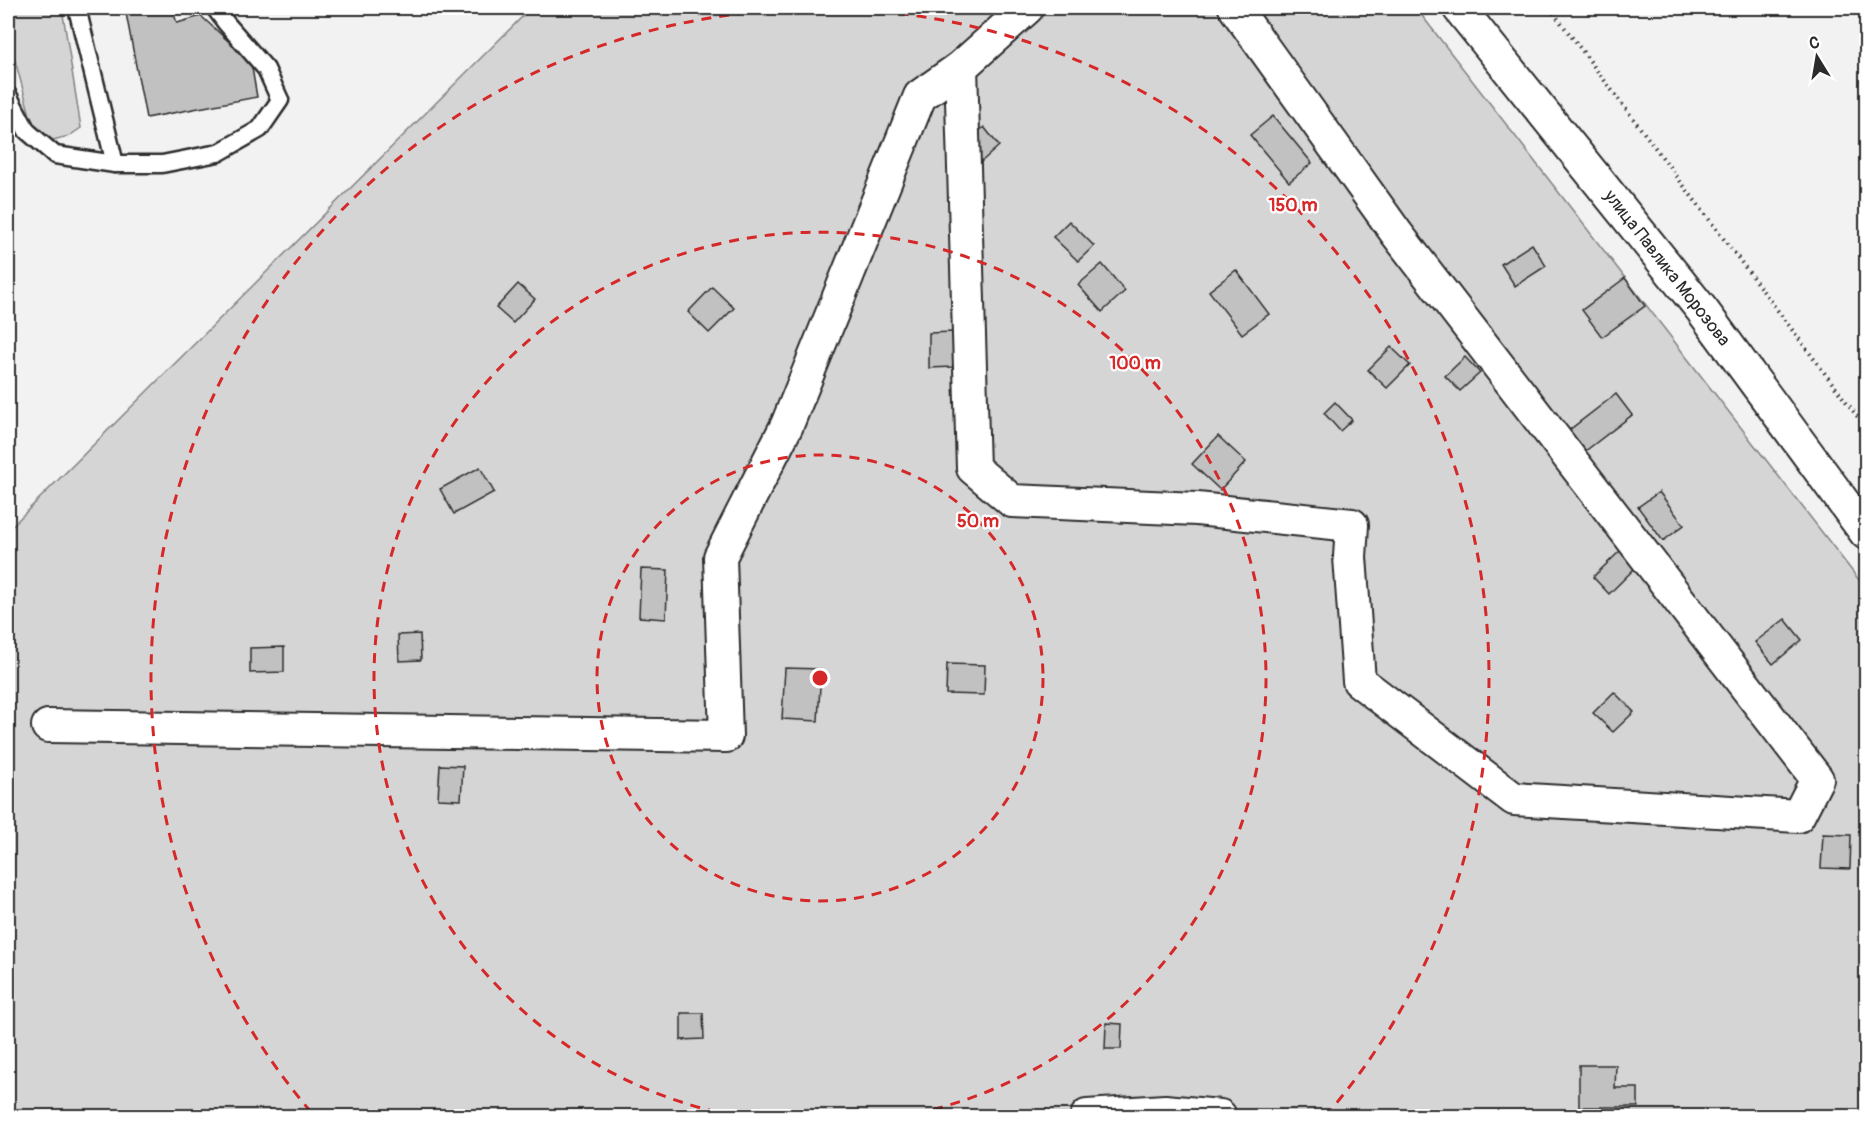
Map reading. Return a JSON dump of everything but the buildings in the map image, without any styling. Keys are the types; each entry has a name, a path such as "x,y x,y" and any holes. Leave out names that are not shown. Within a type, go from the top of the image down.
{"street":[{"path":"48,726 726,736 720,557 787,425 920,96 961,67 1027,8"},
{"path":"961,67 973,468 1012,501 1197,509 1352,525 1350,557 1359,681 1514,799 1798,816 1817,779 1397,234 1235,8"},
{"name":"улица Павлика Морозова","path":"1459,8 1702,310 1866,533"},
{"path":"1087,1116 1163,1114 1220,1116"}],"lane":[{"path":"76,8 115,164"},
{"path":"8,95 27,131 55,155 115,164 162,164 218,153 260,129 280,100 266,69 215,8"}],"path":[{"path":"1550,8 1866,428"}],"shaded area":[{"path":"8,8 62,8 81,128 69,136 45,142 33,126 8,35"},
{"path":"531,8 1416,8 1866,589 1866,1116 8,1116 8,530"}]}
